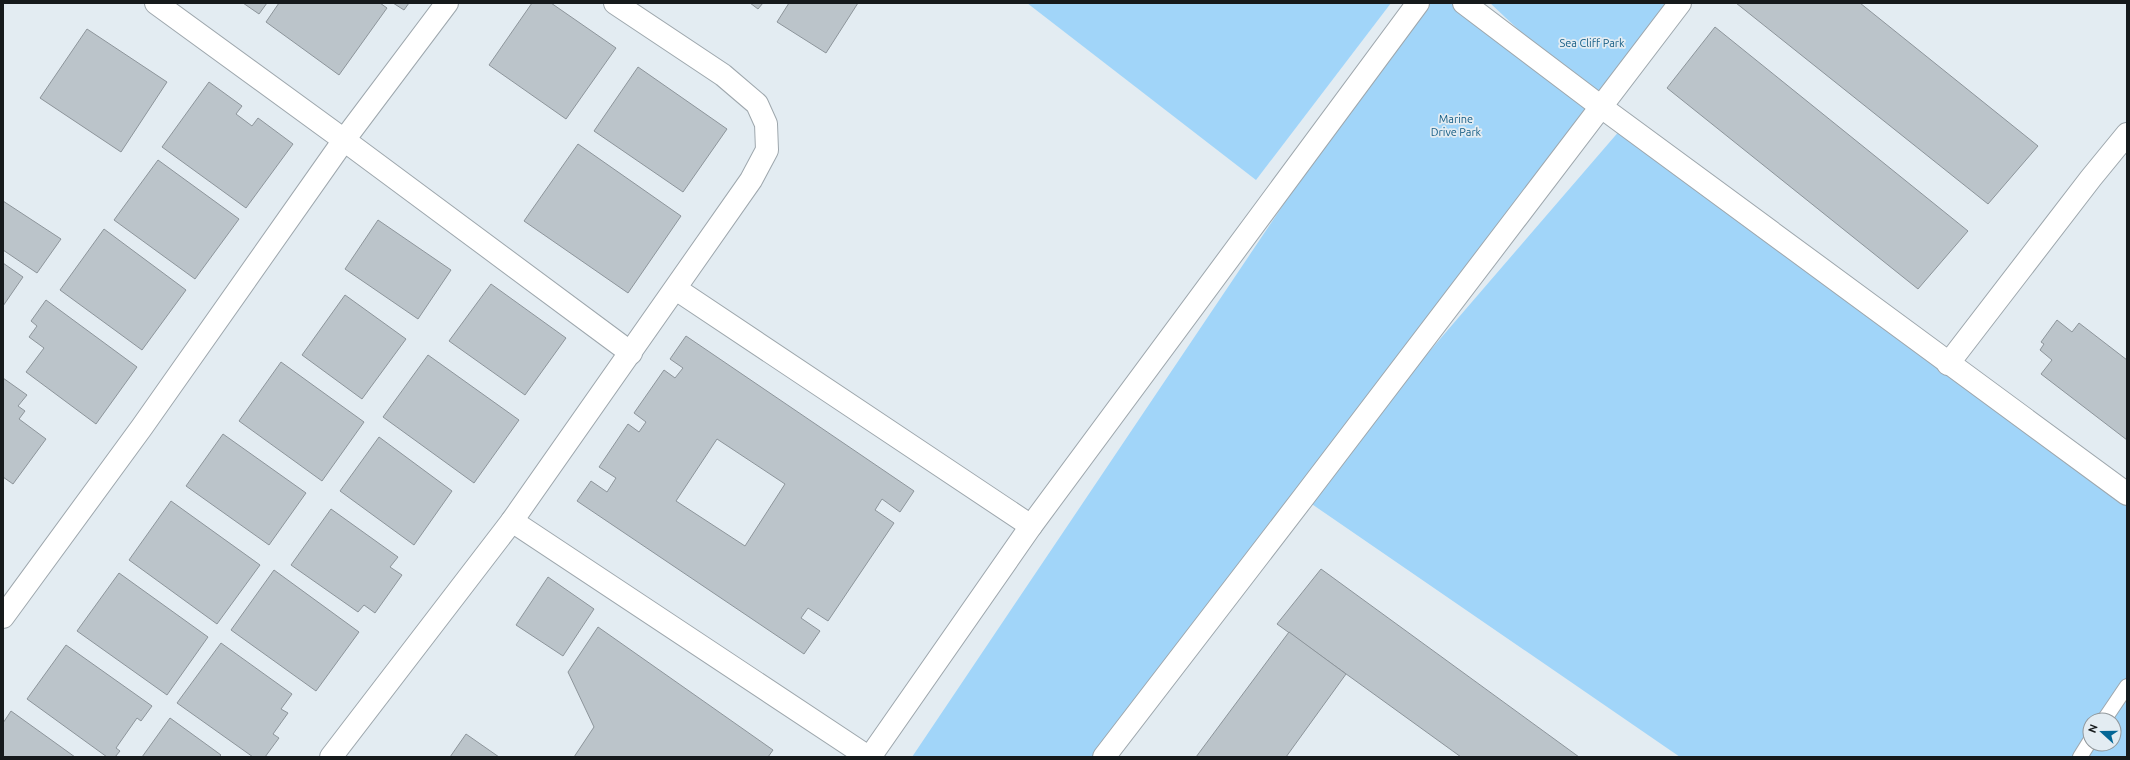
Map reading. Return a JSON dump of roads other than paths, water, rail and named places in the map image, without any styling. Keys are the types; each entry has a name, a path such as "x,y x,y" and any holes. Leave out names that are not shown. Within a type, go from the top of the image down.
{"street":[{"path":"156,3 344,140 631,353"},
{"path":"3,617 142,427 344,140 447,3"},
{"path":"331,757 512,521 751,180 766,150 766,124 757,104 723,75 615,3"},
{"path":"512,521 869,757 1031,526 1418,3"},
{"path":"1464,3 1600,106 1948,364 2127,494"},
{"path":"1104,757 1680,3"},
{"path":"1948,364 2091,178 2127,134"},
{"path":"676,289 1031,526"}],"lane":[{"path":"2109,712 2127,686"}],"park label":[{"name":"Sea Cliff Park","path":"1592,43"},
{"name":"Marine Drive Park","path":"1456,125"}]}
